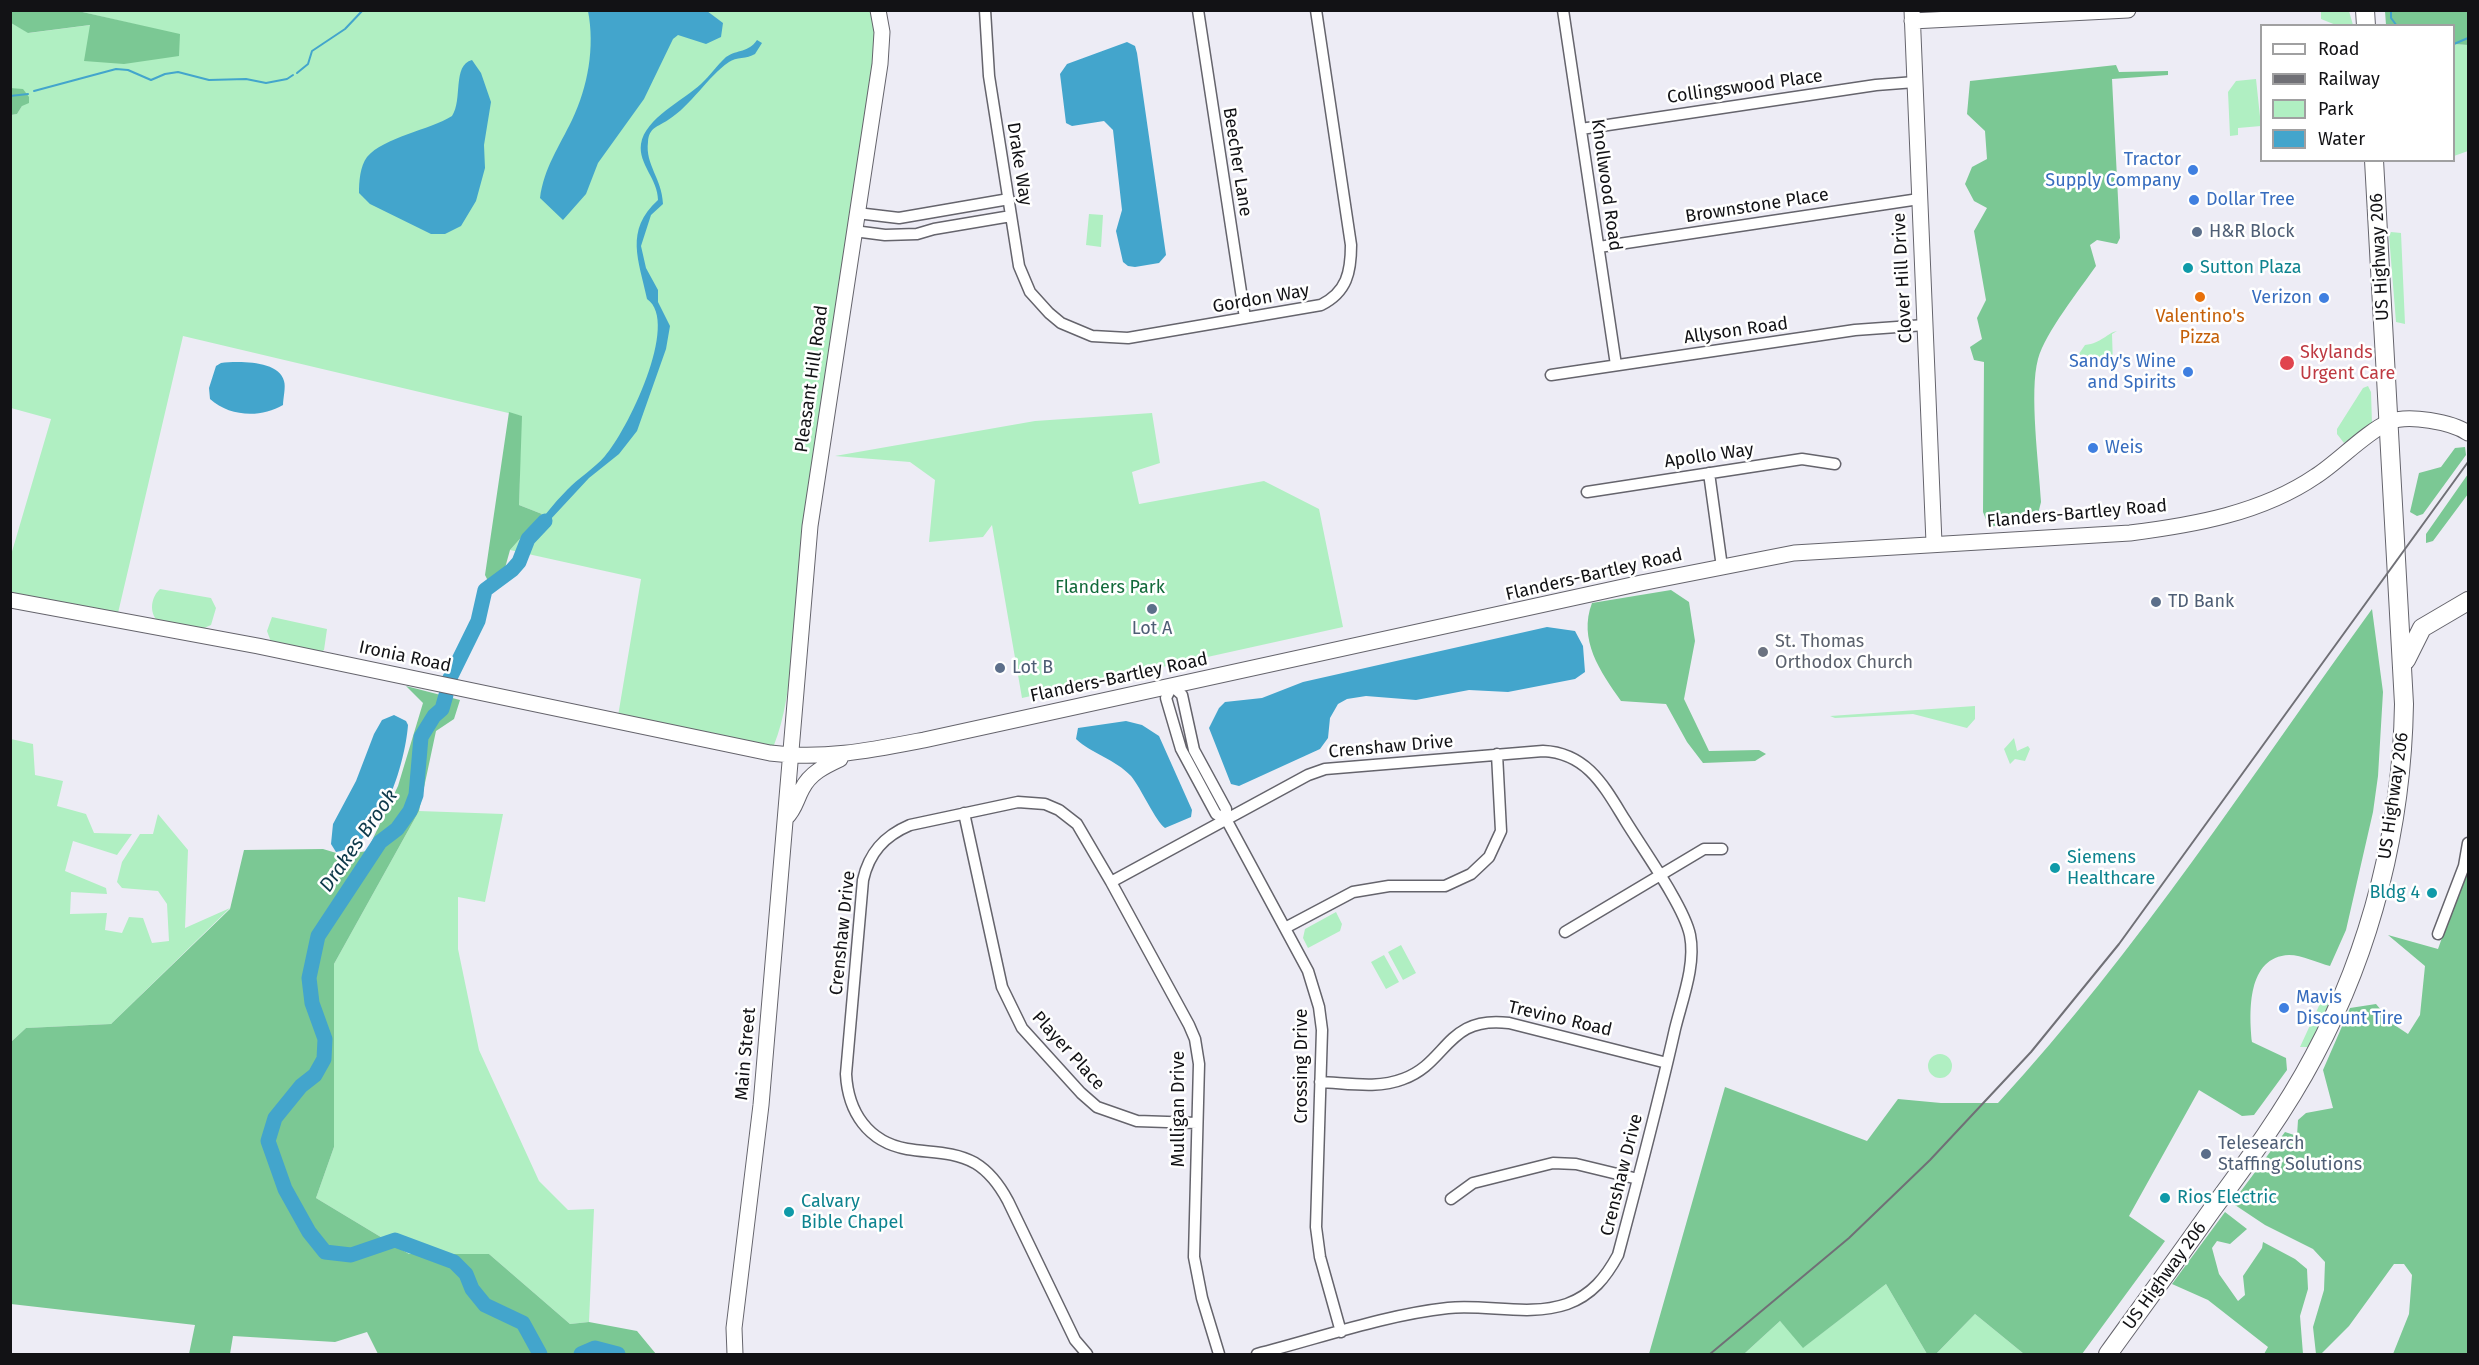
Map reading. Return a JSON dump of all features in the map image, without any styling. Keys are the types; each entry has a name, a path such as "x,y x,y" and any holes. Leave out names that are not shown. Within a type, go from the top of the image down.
{"highway":[{"name":"US Highway 206","path":"2108,1354 2276,1120 2313,1058 2343,995 2375,904 2393,827 2404,736 2404,664 2374,162"},
{"path":"2404,664 2422,628 2469,601"}],"street":[{"name":"Pleasant Hill Road","path":"790,756 810,526 882,48 878,10"},
{"name":"Drake Way","path":"985,10 989,76 1008,199 1024,280 1030,292 1049,313"},
{"name":"Beecher Lane","path":"1198,10 1245,318"},
{"name":"Gordon Way","path":"1049,313 1080,332 1107,339 1128,338 1321,305 1339,293 1349,274 1351,245 1316,10"},
{"name":"Knollwood Road","path":"1563,10 1616,366"},
{"path":"1912,16 2128,10"},
{"name":"Clover Hill Drive","path":"1912,16 1934,543"},
{"name":"Collingswood Place","path":"1581,129 1876,85 1915,82"},
{"path":"857,213 899,218 1008,199"},
{"name":"Brownstone Place","path":"1599,247 1919,199"},
{"path":"854,231 885,235 907,233 926,227 934,229 1011,216"},
{"name":"Allyson Road","path":"1551,375 1855,330 1925,325"},
{"path":"2390,421 2440,422 2469,433"},
{"name":"Flanders-Bartley Road","path":"790,756 851,754 1810,550 2130,533 2219,517 2265,502 2306,483 2390,421"},
{"name":"Apollo Way","path":"1587,492 1802,459 1835,464"},
{"path":"1709,473 1722,567"},
{"name":"Ironia Road","path":"10,600 248,644 790,756"},
{"name":"Crossing Drive","path":"1226,819 1216,814 1181,749 1166,698 1172,687 1182,695 1194,750 1226,809 1226,819 1312,979 1319,1007 1320,1082 1316,1227 1320,1257 1341,1332"},
{"name":"Crenshaw Drive","path":"1087,1354 1075,1340 1008,1201 994,1179 963,1158 883,1142 861,1121 850,1104 846,1074 863,880 869,861 885,840 902,828 964,813 1025,802 1059,810 1082,829 1111,882 1226,819 1325,769 1497,754 1549,752 1564,754 1583,764 1601,782 1658,875 1688,926 1692,947 1689,971 1667,1063 1618,1255 1598,1285 1577,1300 1543,1309 1470,1307 1428,1310 1257,1354"},
{"path":"784,820 795,809 803,786 812,776 851,754"},
{"path":"1285,928 1353,892 1389,886 1445,886 1471,874 1489,857 1501,831 1497,754"},
{"name":"Main Street","path":"735,1354 734,1328 758,1140 790,756"},
{"name":"Player Place","path":"964,813 1002,987 1022,1028 1081,1094 1097,1107 1137,1121 1197,1123"},
{"path":"2438,934 2464,866 2469,843"},
{"path":"1565,932 1704,849 1722,849"},
{"name":"Mulligan Drive","path":"1111,882 1194,1035 1199,1064 1194,1257 1202,1298 1219,1354"},
{"name":"Trevino Road","path":"1320,1082 1377,1084 1405,1079 1421,1069 1456,1034 1487,1022 1509,1023 1667,1063"},
{"path":"1451,1199 1473,1183 1542,1164 1576,1164 1638,1179"}],"green space":[{"path":"11,10 78,11 180,34 179,56 124,64 84,61 90,25 28,33 11,23"},
{"path":"78,11 873,11 877,36 802,540 790,674 781,724 774,745 769,746 618,716 641,579 510,550 542,514 519,505 521,416 183,336 118,613 11,592 11,555 51,419 11,408 11,115 17,114 22,106 11,88 11,23 29,33 91,25 180,35"},
{"path":"2321,11 2349,11 2353,24 2334,24 2321,19"},
{"path":"2385,11 2468,11 2468,45 2455,44 2455,24 2386,24"},
{"path":"2455,44 2468,45 2468,151 2455,156"},
{"path":"2116,65 2119,72 2168,71 2168,75 2112,79 2120,238 2117,244 2097,240 2090,245 2096,266 2055,324 2038,359 2035,373 2034,409 2041,502 2037,518 1989,527 1983,512 1984,362 1974,360 1970,347 1982,339 1977,318 1986,300 1974,231 1987,208 1974,201 1965,184 1972,167 1987,159 1985,131 1967,114 1970,81"},
{"path":"2256,79 2260,126 2238,128 2238,135 2230,136 2228,92 2236,81"},
{"path":"10,88 23,89 29,97 29,103 22,106 17,114 11,115"},
{"path":"1089,214 1103,215 1101,247 1086,245"},
{"path":"2391,232 2401,233 2405,324 2396,322 2389,235"},
{"path":"2117,331 2112,334 2113,365 2076,367 2072,364 2085,345"},
{"path":"2368,386 2371,392 2372,424 2344,443 2337,434 2337,429 2363,388"},
{"path":"509,412 522,416 519,505 542,514 510,550 505,568 489,583 485,575"},
{"name":"Flanders Park","path":"1152,413 1160,463 1132,472 1139,504 1264,481 1319,509 1343,627 1022,698 992,525 983,537 929,542 935,480 910,462 835,456 1035,421"},
{"path":"2465,447 2466,455 2423,514 2417,516 2410,512 2419,473 2441,467 2455,448"},
{"path":"2468,474 2468,494 2433,541 2426,543 2426,534"},
{"path":"160,589 211,598 216,608 211,625 202,629 156,619 152,603"},
{"path":"1671,590 1689,602 1695,641 1684,699 1709,751 1759,750 1766,754 1755,761 1703,763 1687,742 1666,704 1621,701 1593,655 1588,630 1588,617 1592,603"},
{"path":"2372,609 2383,692 2378,776 2373,812 2346,930 2330,966 2289,955 2275,958 2265,965 2258,975 2251,1001 2252,1042 2286,1058 2287,1070 2254,1115 2242,1116 2199,1090 2129,1216 2165,1241 2082,1354 2024,1354 1975,1314 1936,1354 1927,1354 1886,1284 1803,1348 1780,1321 1744,1354 1649,1354 1725,1087 1867,1141 1898,1099 1941,1103 1998,1103 2049,1045 2146,924"},
{"path":"272,617 327,629 324,650 321,652 271,642 267,631"},
{"path":"406,686 460,700 454,719 436,731 419,811 334,964 334,1147 316,1198 409,1254 489,1254 570,1324 589,1322 637,1331 656,1354 378,1354 367,1332 335,1342 233,1336 230,1354 189,1354 195,1325 11,1304 11,1042 26,1028 111,1024 230,909 244,850 323,849 343,855 367,851 398,786 423,703"},
{"path":"1975,706 1975,719 1967,728 1913,714 1835,718 1830,716"},
{"path":"2014,738 2017,751 2028,746 2030,749 2025,761 2015,759 2010,764 2004,749"},
{"path":"11,739 33,744 35,775 63,781 57,806 86,814 94,833 132,834 117,855 73,841 65,871 106,888 107,894 71,892 70,914 107,913 105,930 122,933 129,917 143,918 152,943 169,941 167,904 158,891 122,888 117,882 122,862 140,834 153,834 158,814 188,850 185,928 230,908 111,1024 26,1028 11,1042"},
{"path":"419,811 503,814 485,902 458,897 458,949 479,1050 539,1181 568,1210 594,1209 589,1322 570,1324 489,1254 409,1254 316,1198 334,1147 334,964"},
{"path":"2468,865 2468,1354 2393,1354 2409,1314 2412,1275 2404,1264 2394,1264 2349,1326 2321,1354 2316,1354 2313,1327 2324,1290 2325,1262 2313,1249 2265,1225 2232,1203 2285,1132 2297,1136 2298,1120 2306,1113 2333,1108 2323,1070 2350,1008 2376,1004 2393,1024 2408,1034 2420,1015 2425,966 2388,935 2438,949"},
{"path":"1336,912 1342,924 1340,931 1308,948 1303,938 1305,929"},
{"path":"1401,945 1416,973 1403,980 1388,952"},
{"path":"1384,955 1399,982 1386,989 1371,962"},
{"path":"2328,993 2333,997 2310,1047 2300,1047 2324,995"},
{"path":"1940,1054 1945,1055 1951,1061 1951,1071 1945,1077 1940,1078 1935,1077 1929,1071 1928,1066 1929,1061 1935,1055"},
{"path":"2225,1212 2247,1229 2230,1244 2217,1241 2212,1248 2219,1274 2238,1301 2245,1295 2243,1276 2262,1248 2263,1242 2295,1259 2307,1269 2308,1289 2300,1316 2303,1354 2264,1354 2268,1347 2208,1300 2172,1284"},
{"path":"1886,1284 1927,1354 1744,1354 1780,1321 1804,1347"},
{"path":"1975,1314 2024,1354 1936,1354"}],"water":[{"path":"588,11 707,11 723,23 721,37 706,44 678,35 673,39 644,99 598,163 586,194 563,220 540,198 548,167 578,107 586,81 591,39"},
{"path":"757,40 762,43 755,54 735,59 721,68 677,114 650,133 649,158 660,187 663,204 651,215 641,246 646,268 658,290 658,302 670,326 666,349 637,431 619,454 589,478 536,535 529,535 562,495 605,456 625,425 647,378 658,330 656,311 647,299 638,259 637,235 647,212 658,200 655,185 642,158 641,144 644,135 657,118 701,84 726,57 750,47"},
{"path":"1127,42 1135,46 1137,53 1166,255 1159,263 1135,267 1123,262 1116,231 1122,210 1113,130 1104,121 1072,126 1066,123 1060,74 1067,64"},
{"path":"472,60 481,73 491,102 484,145 485,168 476,201 461,226 445,234 431,234 370,204 359,193 361,169 367,157 384,144 452,116 462,69"},
{"path":"221,363 257,363 274,369 281,374 284,381 283,405 265,412 246,414 218,405 210,399 209,388 216,366"},
{"path":"1547,627 1575,631 1583,646 1585,672 1575,679 1508,692 1469,690 1416,700 1366,696 1347,699 1338,704 1330,718 1328,738 1320,749 1239,786 1231,784 1209,728 1219,708 1225,702 1262,698 1303,682"},
{"path":"394,715 406,721 408,725 402,760 388,801 366,835 352,846 336,852 331,844 333,824 356,781 374,734 382,720"},
{"path":"1126,721 1142,725 1159,736 1192,810 1191,817 1165,828 1125,770 1076,739 1078,728"}],"waterway":[{"path":"297,73 308,64 312,51 345,29 363,10"},
{"path":"2391,10 2391,18 2396,24"},
{"path":"2455,44 2468,38"},
{"path":"34,91 116,69 128,70 151,80 178,72 209,80 246,79 266,83 287,79 293,75"},
{"path":"10,96 28,94"},
{"name":"Drakes Brook","path":"449,680 478,621 485,590 519,562 528,539 545,521"},
{"name":"Drakes Brook","path":"446,695 442,709 434,716 421,737 416,795 410,811 397,829 380,842 318,936 309,978 312,1003 325,1039 324,1059 315,1075 301,1086 275,1118 268,1141 285,1189 309,1232 325,1252 351,1255 395,1240 454,1262 466,1274 472,1289 485,1305 523,1323 540,1354"},
{"name":"Drakes Brook","path":"581,1354 595,1348 618,1354"}],"railway":[{"path":"1710,1354 1849,1238 1930,1160 2031,1052 2119,944 2468,462"}],"place":[{"name":"Tractor Supply Company","path":"2193,170"},
{"name":"Dollar Tree","path":"2194,200"},
{"name":"H&R Block","path":"2197,232"},
{"name":"Sutton Plaza","path":"2188,268"},
{"name":"Valentino's Pizza","path":"2200,297"},
{"name":"Verizon","path":"2324,298"},
{"name":"Skylands Urgent Care","path":"2287,363"},
{"name":"Sandy's Wine and Spirits","path":"2188,372"},
{"name":"Weis","path":"2093,448"},
{"name":"TD Bank","path":"2156,602"},
{"name":"Lot A","path":"1152,609"},
{"name":"St. Thomas Orthodox Church","path":"1763,652"},
{"name":"Lot B","path":"1000,668"},
{"name":"Siemens Healthcare","path":"2055,868"},
{"name":"Bldg 4","path":"2432,893"},
{"name":"Mavis Discount Tire","path":"2284,1008"},
{"name":"Telesearch Staffing Solutions","path":"2206,1154"},
{"name":"Rios Electric","path":"2165,1198"},
{"name":"Calvary Bible Chapel","path":"789,1212"}]}
